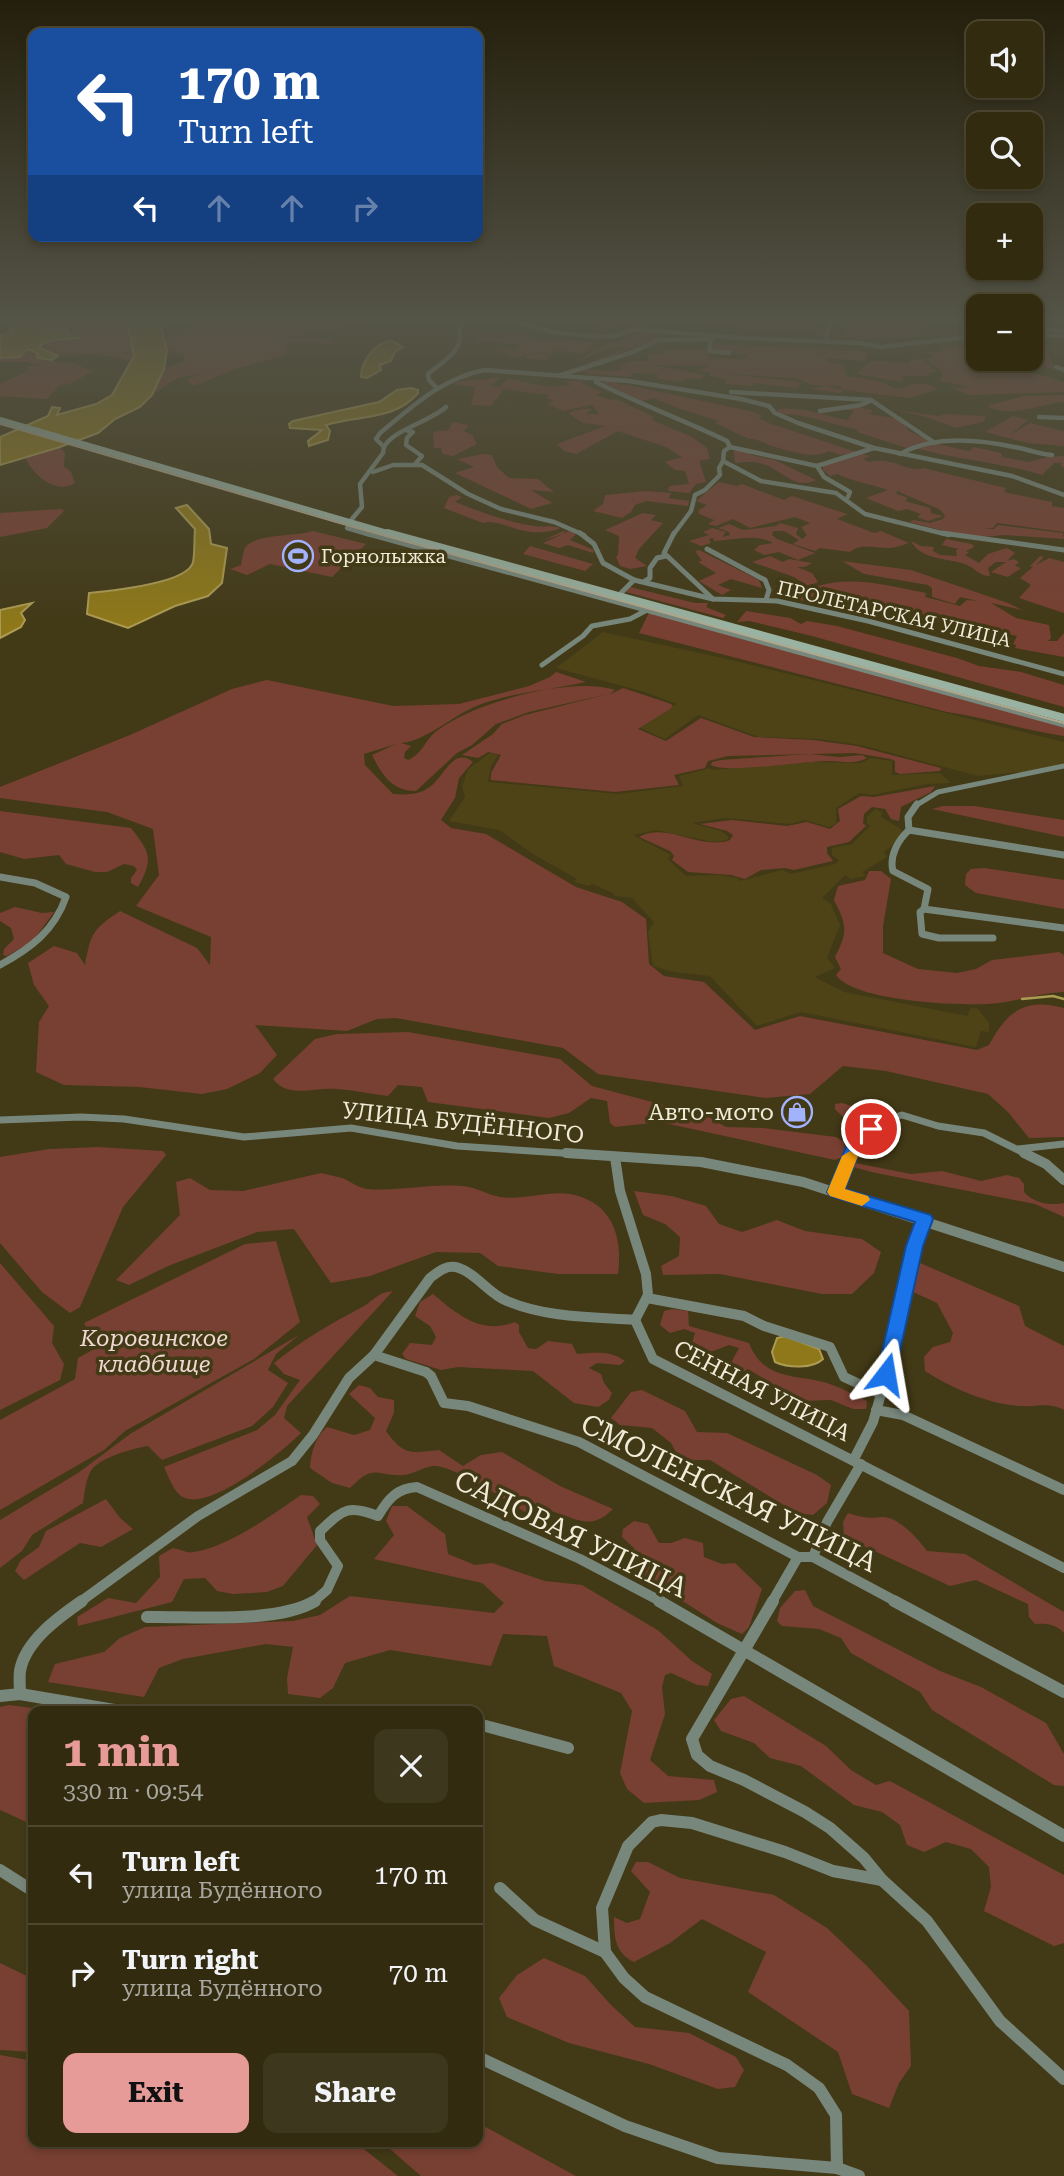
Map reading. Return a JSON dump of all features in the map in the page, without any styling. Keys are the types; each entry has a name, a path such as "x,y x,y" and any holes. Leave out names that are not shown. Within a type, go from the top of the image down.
{"main road":[{"path":"16,424 303,507 1064,716"},
{"path":"354,521 1064,716"}],"street":[{"path":"384,447 376,439 392,424"},
{"path":"421,424 389,438 382,458 360,484 364,500 360,514 347,528 1064,725"},
{"path":"689,424 727,441 730,447"},
{"path":"797,424 874,448 1012,476 1064,495"},
{"path":"909,424 935,443"},
{"path":"405,431 413,432 407,438 407,445 422,456 415,464"},
{"path":"901,454 915,447 971,440 1052,455"},
{"path":"713,598 666,556 664,548 691,511 695,495 720,475 719,468 724,451 730,447 817,466 874,448"},
{"path":"723,461 761,481 848,497 859,511 877,518 958,537 1064,550"},
{"path":"373,471 393,465 422,465 468,494 501,509 554,522 583,534 594,544 603,562 634,580 621,593"},
{"path":"817,466 824,477 850,492 848,497"},
{"path":"707,549 765,580 769,590 766,600"},
{"path":"645,581 650,578 650,568 657,558 666,556"},
{"name":"ПРОЛЕТАРСКАЯ УЛИЦА","path":"634,580 713,598 766,600 900,628 1064,674"},
{"path":"542,665 583,636 592,626 630,618 647,610"},
{"path":"909,830 906,823 909,812 925,798 938,792 1064,766"},
{"path":"909,830 1064,855"},
{"path":"909,830 898,840 891,866 893,871 928,889 924,909 920,912 922,934 948,939 971,935 993,938"},
{"path":"0,877 36,884 63,893 66,897 59,918 40,942 0,965"},
{"path":"924,909 1064,928"},
{"path":"836,1192 857,1137 884,1121 902,1115 937,1126 984,1133 1046,1164 1064,1180"},
{"name":"УЛИЦА БУДЁННОГО","path":"0,1117 124,1119 244,1137 351,1128 457,1146 701,1162 803,1182 925,1219 1064,1267"},
{"path":"1014,1149 1064,1144"},
{"path":"20,1694 20,1670 29,1648 57,1619 198,1516 292,1461 303,1451 328,1405 360,1363 374,1355 439,1269 458,1266 504,1300 525,1307 635,1320 649,1292 635,1236 615,1176 615,1157"},
{"path":"881,1394 915,1246 925,1219"},
{"name":"СЕННАЯ УЛИЦА","path":"647,1298 744,1316 764,1326 826,1344 833,1350 844,1377 881,1394 857,1461"},
{"name":"СЕННАЯ УЛИЦА","path":"635,1320 653,1359 1064,1569"},
{"name":"СМОЛЕНСКАЯ УЛИЦА","path":"374,1355 426,1372 444,1402 468,1406 579,1442 798,1557 813,1557 1064,1692"},
{"path":"876,1410 903,1415 1064,1490"},
{"path":"813,1557 857,1461"},
{"name":"САДОВАЯ УЛИЦА","path":"147,1616 259,1613 306,1606 322,1596 335,1578 338,1566 320,1540 320,1531 348,1506 378,1516 391,1494 400,1489 417,1487 580,1559 746,1650 1064,1836"},
{"path":"798,1557 692,1739 697,1755 710,1766 744,1780 830,1828 864,1858 882,1880 928,1921 951,1957 1000,2021 1064,2079"},
{"path":"0,1696 20,1694 91,1706"},
{"path":"483,1725 568,1748"},
{"path":"605,1952 602,1908 628,1846 652,1822 661,1820 692,1823 785,1852 833,1871 882,1880"},
{"path":"0,1870 28,1888"},
{"path":"500,1888 515,1908 532,1921 605,1952 624,1978 645,1997 777,2060 819,2088 836,2115 837,2168"},
{"path":"483,2060 625,2126 718,2158 837,2168 859,2176"}],"shaded area":[{"path":"31,424 109,424 98,433 0,465 0,437"},
{"path":"289,424 332,424 326,425 330,431 328,440 309,446 308,441 322,430 290,428"},
{"path":"187,505 209,529 211,544 227,548 222,583 208,596 175,606 128,628 87,614 89,593 147,585 188,570 193,562 195,529 176,508"},
{"path":"32,603 21,613 25,620 21,627 0,638 0,610"},
{"path":"603,632 727,659 1064,742 1064,763 1043,770 978,776 861,745 819,739 759,737 698,715 665,739 640,728 677,704 645,692 556,668"},
{"path":"490,753 498,755 491,766 488,782 618,794 683,786 679,776 710,768 712,770 811,762 861,763 871,758 892,761 892,775 940,773 951,783 928,784 872,795 859,793 836,808 836,824 829,827 805,820 790,824 725,818 692,823 721,831 729,837 727,840 713,842 656,830 633,835 671,855 668,859 686,876 719,875 738,878 740,881 782,870 791,874 835,864 839,860 832,855 832,848 852,844 870,826 867,824 867,816 876,809 882,812 881,817 901,829 904,837 884,852 887,857 862,872 866,876 851,879 845,875 822,898 831,904 840,925 827,958 835,968 815,977 844,992 967,1016 971,1008 978,1009 989,1023 989,1032 981,1031 976,1047 801,1012 757,1026 710,976 673,972 653,966 648,932 654,922 632,898 615,896 592,884 588,886 573,881 577,879 533,854 499,830 449,821 465,797 462,787 468,769"},
{"path":"785,1336 819,1349 823,1359 813,1365 800,1366 775,1362 772,1352 777,1338"}],"green space":[{"path":"451,424 469,425 464,431 472,435 477,444 453,456 443,454 441,448 434,448 433,432 449,430"},
{"path":"587,424 660,424 692,437 707,448 710,459 699,461 706,482 696,484 689,493 668,491 669,486 689,484 685,471 675,470 665,462 682,457 666,447 618,431 576,454 564,451 557,444 605,426"},
{"path":"716,424 771,424 856,452 841,455 829,451 809,455 749,439"},
{"path":"833,424 904,424 909,431 928,442 907,448 857,432 859,430"},
{"path":"944,424 977,424 956,428"},
{"path":"1000,424 1024,424 1010,435 1032,424 1064,431 1064,446 1028,443 985,432"},
{"path":"937,444 969,451 974,447 1001,453 1002,457 1029,462 1064,456 1064,468 1062,463 1054,463 1042,475 915,448"},
{"path":"60,447 65,453 64,466 71,472 75,483 60,487 39,476 25,457"},
{"path":"734,451 753,451 751,455 775,460 816,480 801,483 763,464 735,463"},
{"path":"859,453 870,456 863,459 869,462 885,461 911,468 923,468 1006,488 1004,492 1052,502 1052,506 1064,508 1064,532 997,523 993,528 983,529 994,529 998,525 1063,533 1064,539 1005,535 971,538 910,522 913,520 930,523 943,519 945,515 939,509 899,492 901,490 895,493 908,498 905,501 930,508 931,513 943,516 928,521 917,517 921,514 907,509 898,511 866,498 888,490 837,474 830,476 823,470 823,466"},
{"path":"492,455 497,467 509,478 538,479 554,492 531,490 552,503 531,509 455,473 474,467 457,459"},
{"path":"719,482 737,486 742,484 784,500 792,496 847,514 837,519 874,533 881,531 909,543 891,548 860,547 850,552 820,548 815,551 793,544 799,540 784,531 773,531 772,535 777,539 815,553 798,560 779,552 764,555 754,550 760,545 773,543 759,538 714,541 713,538 709,539 711,543 701,546 689,541 709,535 703,532 712,528 726,532 722,537 730,535 729,532 718,528 729,524 743,530 776,526 780,523 798,528 796,534 802,539 807,535 801,527 810,523 795,517 750,528 733,519 716,526 708,524 714,520 699,514 699,510 707,505 696,501"},
{"path":"646,491 671,493 669,498 689,501 688,506 646,501 635,505 631,512 622,518 593,511 603,504 605,495"},
{"path":"449,497 462,497 455,502 494,516 525,524 561,528 537,532 498,523 483,523 444,508"},
{"path":"64,511 47,528 0,537 0,513"},
{"path":"643,513 656,515 651,520 663,523 639,549 635,558 647,566 630,569 620,566 616,557 619,536 605,530"},
{"path":"566,530 563,534 541,541"},
{"name":"Горнолыжка","path":"313,531 366,544 332,577 270,564 247,575 230,569 241,565 245,548 250,543"},
{"path":"569,531 576,534 570,540 594,550 593,553 568,545 559,548 543,543"},
{"path":"946,539 972,544 974,547 966,551 969,553 965,555 979,563 988,554 1007,548 1015,553 1007,561 1014,559 1019,562 1015,566 1021,568 1008,577 991,572 1006,562 996,562 988,568 990,576 986,576 965,564 927,555 911,541 921,546 934,547 933,551 940,555 957,556 956,550 959,549 942,545"},
{"path":"530,546 593,564 585,571 523,554"},
{"path":"699,550 759,580 762,588 731,579 718,585 731,590 722,595 699,581 716,573 698,562 702,561 695,551"},
{"path":"770,556 783,562 789,559 812,563 797,567 812,573 818,582 808,586 794,577 752,562"},
{"path":"1040,556 1044,557 1036,565 1049,558 1064,562 1064,613 1019,598 1031,585 1020,578 1033,567 1030,566"},
{"path":"842,561 911,570 1008,603 1022,610 991,603 1016,618 1049,625 1051,638 1048,641 1057,641 1064,633 1064,657 1015,648 1016,645 1013,644 1017,636 998,632 995,636 978,633 860,598 854,602 788,600 822,585 855,582 926,593 925,597 960,606 967,600 978,601 960,597 955,604 932,597 932,588 928,585 864,574"},
{"path":"630,587 695,603 708,603 706,607 726,615 723,618 626,592"},
{"path":"746,611 790,618 801,624 807,621 837,626 979,666 1021,672 1064,685 1064,707 812,636 749,621 737,622"},
{"path":"649,613 1064,726 1064,736 947,712 639,633"},
{"path":"556,672 586,682 519,694 479,705 421,737 401,743 411,746 405,752 404,758 408,760 413,757 438,730 475,710 524,694 574,686 615,690 609,695 623,688 671,704 673,706 670,709 638,729 666,741 701,718 754,737 813,740 857,746 941,768 940,771 900,774 895,772 895,761 891,759 855,753 728,756 708,761 705,768 674,775 679,785 615,792 491,780 491,773 501,755 488,752 478,758 462,755 493,734 502,724 525,715 608,694 529,712 496,724 472,745 457,753 416,791 394,785 372,755 396,744 364,754 365,765 393,794 403,794 427,789 455,760 466,758 473,762 459,778 455,798 441,820 451,828 486,834 576,887 622,902 646,919 649,964 664,976 704,982 755,1030 800,1016 977,1050 989,1045 1003,1024 1018,1010 1038,1004 1064,1008 1064,1137 1029,1138 1008,1112 988,1094 886,1071 843,1066 810,1094 766,1098 598,1074 563,1048 396,1018 377,1019 347,1031 255,1025 277,1055 260,1073 227,1089 202,1094 139,1087 64,1085 36,1072 39,1022 49,1006 34,985 28,963 54,946 77,953 85,965 94,933 120,911 197,948 210,965 211,937 136,906 159,875 153,829 107,812 0,798 0,787 130,735 232,689 267,680 393,706 459,704 529,686"},
{"path":"809,754 839,757 862,755 867,758 853,762 828,761 749,768 711,765 712,762 721,760"},
{"path":"935,786 931,792 901,807 899,821 891,819 885,809 872,807 864,814 863,823 866,826 849,842 827,847 827,853 833,861 794,870 761,870 745,879 731,875 688,872 672,860 674,856 670,851 639,837 661,832 707,842 730,840 733,835 727,831 700,824 732,820 787,826 807,822 830,829 840,821 838,809 861,796 874,797"},
{"path":"943,806 974,806 1064,820 1064,837 932,809"},
{"path":"0,811 131,828 148,856 138,887 131,883 137,870 134,866 124,864 107,872 95,872 66,864 59,855 24,859 0,852"},
{"path":"984,868 1064,880 1064,909 976,893 965,885 966,874 971,869"},
{"path":"869,871 881,871 891,879 883,926 883,953 918,969 957,973 976,969 992,960 1059,952 1064,955 1064,992 999,1003 963,1004 887,997 847,984 836,975 841,969 835,957 844,928 834,900 838,886 865,880"},
{"path":"15,907 42,913 54,912 33,941 7,956 3,955 4,949 14,939 11,928 0,921 0,913"},
{"path":"408,1032 560,1059 592,1086 709,1117 726,1127 763,1128 836,1137 844,1142 845,1150 842,1157 835,1160 660,1122 615,1127 610,1123 607,1101 591,1098 569,1113 549,1118 428,1102 422,1087 398,1085 388,1096 337,1089 286,1089 273,1079 315,1039 337,1034"},
{"path":"842,1103 880,1116 857,1131 835,1109 835,1104"},
{"path":"98,1147 163,1151 166,1155 123,1207 80,1307 70,1313 42,1292 0,1243 0,1157 49,1149"},
{"path":"855,1163 911,1174 942,1171 981,1181 1007,1175 1019,1178 1024,1184 1024,1192 1032,1199 1048,1204 1064,1203 1064,1217 1035,1204 876,1173 853,1167"},
{"path":"321,1173 342,1178 367,1189 456,1186 473,1188 500,1197 563,1193 584,1198 595,1204 610,1220 619,1251 618,1274 558,1274 498,1266 480,1253 436,1252 370,1276 331,1283 294,1229 257,1232 168,1266 129,1285 116,1280 180,1215 176,1182 190,1178 210,1190 243,1191"},
{"path":"634,1191 672,1196 706,1206 719,1224 742,1232 777,1220 805,1231 862,1239 881,1252 874,1273 852,1294 822,1294 720,1274 663,1275 661,1266 679,1256 680,1237 665,1224 643,1215"},
{"name":"Коровинское кладбище","path":"276,1241 300,1322 254,1359 125,1431 104,1450 0,1510 0,1420 75,1379 78,1358 96,1348 84,1323 245,1244"},
{"path":"0,1263 54,1326 52,1343 64,1364 60,1380 0,1410"},
{"path":"920,1263 1019,1306 1025,1326 1064,1346 1064,1410 1048,1405 1010,1405 984,1399 947,1384 925,1371 924,1357 933,1347 950,1342 953,1333 937,1303 913,1292"},
{"path":"393,1291 287,1406 284,1418 301,1433 263,1465 229,1487 197,1499 185,1498 178,1493 164,1467 257,1430 275,1415 300,1380 284,1374 274,1363 318,1332 381,1294"},
{"path":"433,1294 471,1321 491,1326 515,1322 519,1325 519,1332 528,1348 536,1349 548,1341 572,1344 577,1354 608,1354 625,1361 620,1365 597,1363 589,1368 601,1374 612,1393 609,1400 598,1407 574,1403 533,1371 458,1367 441,1370 406,1359 402,1354 410,1343 432,1345 436,1337 430,1326 415,1316 420,1302"},
{"path":"664,1311 688,1311 689,1326 749,1343 755,1355 772,1370 837,1387 867,1401 866,1409 853,1409 831,1400 800,1401 748,1369 734,1382 722,1379 739,1348 729,1345 706,1352 691,1347 695,1333 684,1329 670,1333 660,1325"},
{"path":"299,1335 276,1354 268,1370 288,1383 273,1407 252,1426 162,1460 148,1446 120,1453 100,1462 90,1473 83,1503 32,1535 22,1551 0,1568 0,1520 78,1473 130,1434"},
{"path":"359,1385 370,1388 378,1397 394,1400 394,1413 386,1431 403,1449 414,1452 439,1450 463,1466 481,1455 502,1452 560,1486 613,1509 598,1520 591,1521 577,1520 551,1511 536,1519 471,1480 435,1466 404,1475 371,1473 350,1488 332,1483 310,1468 313,1451 319,1436 327,1427 354,1435 370,1430 375,1418 349,1394"},
{"path":"642,1390 685,1411 697,1432 727,1433 817,1475 831,1485 827,1503 813,1515 797,1513 710,1460 689,1460 677,1454 671,1443 652,1428 620,1425 611,1418 631,1392"},
{"path":"301,1495 313,1496 320,1504 307,1517 317,1545 283,1586 267,1592 233,1594 217,1591 205,1578 184,1579 172,1602 78,1626 77,1617 108,1598 136,1603 160,1577 159,1556 173,1548 192,1552 222,1543 250,1529"},
{"path":"106,1499 120,1518 133,1529 101,1547 80,1543 24,1580 15,1571 21,1560 39,1547 46,1531"},
{"path":"392,1506 407,1506 445,1534 448,1554 475,1565 492,1563 545,1581 582,1585 659,1631 692,1661 712,1674 708,1686 697,1685 671,1673 665,1675 662,1687 665,1714 650,1760 668,1776 714,1780 717,1792 699,1800 644,1803 627,1789 620,1773 632,1711 621,1693 554,1666 547,1636 503,1634 491,1666 390,1650 345,1663 333,1688 320,1698 288,1694 287,1678 293,1647 266,1644 183,1659 159,1668 144,1697 48,1682 55,1664 104,1652 120,1638 145,1627 293,1621 320,1615 350,1596 494,1613 504,1603 482,1583 374,1559 394,1535 386,1521"},
{"path":"848,1513 895,1520 927,1551 965,1554 1064,1612 1064,1633 1051,1625 1035,1624 1029,1617 1028,1604 976,1580 950,1586 844,1537 843,1522"},
{"path":"634,1521 648,1524 659,1543 671,1543 685,1538 703,1543 704,1557 722,1564 735,1563 762,1589 749,1627 742,1634 717,1623 628,1566 634,1548 622,1537 623,1529"},
{"path":"805,1590 813,1606 940,1671 981,1687 1046,1723 1064,1754 1064,1786 1054,1785 932,1710 920,1692 851,1653 841,1638 819,1629 782,1626 777,1621 780,1608 795,1591"},
{"path":"744,1696 826,1746 851,1770 876,1785 890,1781 1064,1875 1064,1943 1054,1946 984,1911 991,1887 989,1867 971,1849 946,1842 924,1852 907,1845 900,1825 882,1812 854,1805 801,1766 770,1758 754,1743 721,1731 714,1720 731,1699"},
{"path":"9,1705 28,1707 28,1823 0,1810 0,1707"},
{"path":"636,1862 648,1862 680,1878 774,1895 827,1928 867,1966 909,2011 911,2066 899,2083 889,2108 852,2094 838,2052 748,1992 766,1952 702,1919 670,1943 634,1962 623,1954 615,1938 614,1917 627,1923 640,1919 650,1892 631,1871"},
{"path":"544,1958 585,1976 635,2027 689,2033 736,2057 744,2070 735,2087 718,2089 649,2064 569,2043 507,2017 499,1998 517,1975"},
{"path":"0,1963 28,1977 28,2052 0,2050"},
{"path":"0,2055 28,2060 28,2147 361,2147 398,2176 0,2176"},
{"path":"483,2126 576,2176 421,2176 388,2147 483,2147"}],"waterway":[{"path":"1022,999 1053,996 1064,999"}],"tram line":[{"path":"0,424 350,526 1064,723"}],"slow traffic":[{"path":"850,1156 836,1192 862,1200"}],"place":[{"name":"Горнолыжка","path":"298,556"},
{"name":"Авто-мото","path":"797,1112"}],"route":[{"path":"871,1129 857,1137 836,1192 925,1219 915,1246 886,1374"}]}
